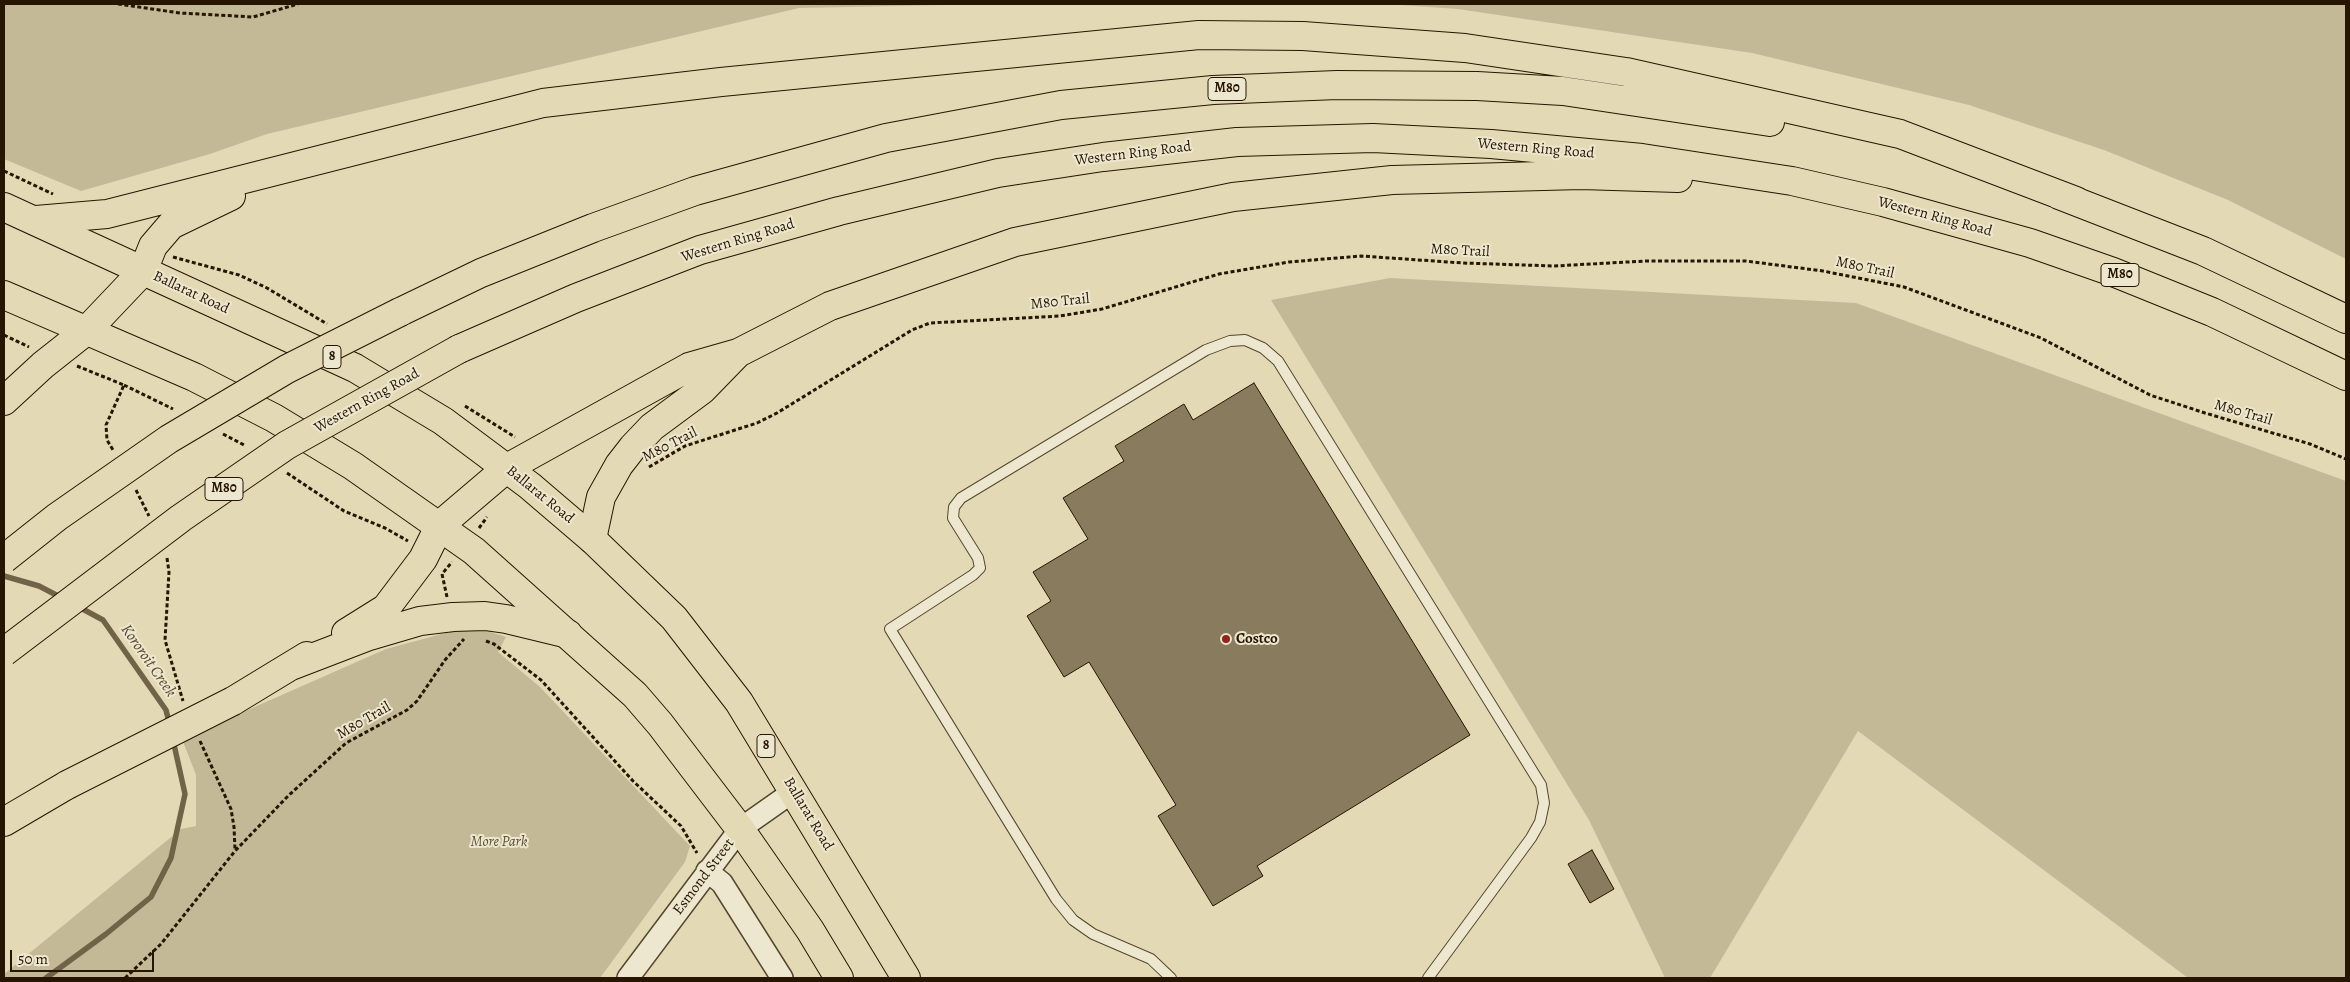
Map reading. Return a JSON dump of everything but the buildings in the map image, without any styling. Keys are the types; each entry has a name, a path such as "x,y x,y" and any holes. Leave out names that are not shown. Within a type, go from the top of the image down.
{"highway":[{"path":"36,220 107,214 289,170 543,103 730,81 1199,35 1303,36 1465,48 1626,72 1900,134 2076,201"},
{"name":"M80","path":"4,559 57,516 169,439 287,369 400,312 498,266 593,228 695,191 886,138 1061,105 1213,90 1337,84 1477,86 1563,91 1822,130 1938,159 2076,201 2211,255 2346,319"},
{"name":"Western Ring Road","path":"4,652 181,518 287,444 459,349 576,298 700,250 839,211 998,173 1103,157 1237,142 1373,138 1490,144 1642,158 1792,181 1883,202 2030,243 2113,272 2212,312 2346,376"},
{"path":"4,401 86,331 143,271 153,246 171,225 203,208 289,170"},
{"path":"4,822 67,785 233,701 386,608 432,566 440,525 507,468 689,367 738,353 830,306 1015,242 1233,197 1392,180 1581,175 1745,181 1883,202"},
{"name":"Ballarat Road","path":"4,207 36,220 355,368 443,421 507,468 592,539 674,618 739,702 906,978"},
{"path":"4,295 194,377 274,418 353,466 440,525 474,551 635,696 660,724 740,829 810,930 839,978"},
{"path":"592,539 601,497 619,465 633,447 652,427 702,390 738,353"},
{"path":"291,666 369,636 420,621 453,616 485,616 506,619 568,634"}],"street":[{"name":"Esmond Street","path":"628,978 740,829 794,791"},
{"path":"707,871 722,883 782,978"}],"lane":[{"path":"1170,978 1151,959 1093,934 1073,920 1056,899 890,629 974,575 980,568 978,558 954,518 954,507 961,498 1206,350 1230,341 1244,340 1263,348 1278,361 1541,785 1544,803 1540,822 1531,838 1428,978"}],"path":[{"path":"118,4 180,13 253,17 298,4"},
{"name":"M80 Trail","path":"645,469 685,446 757,423 777,413 912,330 930,323 1060,316 1102,309 1219,274 1289,262 1361,256 1462,263 1554,266 1646,261 1746,261 1823,271 1886,284 1950,303 2041,338 2150,394 2205,414 2310,444 2346,459"},
{"path":"124,385 177,412"},
{"path":"221,434 248,447"},
{"path":"279,468 344,511 385,528 411,542 408,547 432,566 448,604"},
{"path":"432,566 450,563"},
{"path":"460,633 465,641"},
{"name":"M80 Trail","path":"125,978 161,944 235,851 295,789 346,743 407,710 417,701 444,660 469,639"},
{"path":"480,639 494,644 541,680 633,781 681,826 707,871"}],"green space":[{"path":"4,4 991,4 799,8 267,134 210,154 81,191 4,159"},
{"path":"1387,4 2346,4 2346,259 2228,200 2104,150 1969,105 1752,53 1458,9"},
{"path":"1390,278 1856,303 2346,481 2346,978 2188,978 1858,731 1710,978 1665,978 1589,820 1271,300"},
{"name":"More Park","path":"464,628 484,630 506,637 498,652 540,687 690,846 685,862 600,978 4,978 4,974 181,829 196,826 196,775 182,739 386,649"}],"waterway":[{"name":"Kororoit Creek","path":"4,576 39,586 62,598"},
{"name":"Kororoit Creek","path":"77,606 103,620 166,710 170,726"},
{"name":"Kororoit Creek","path":"46,978 106,934 151,897 171,858 185,794 173,740"}],"place":[{"name":"Costco","path":"1226,639"}]}
